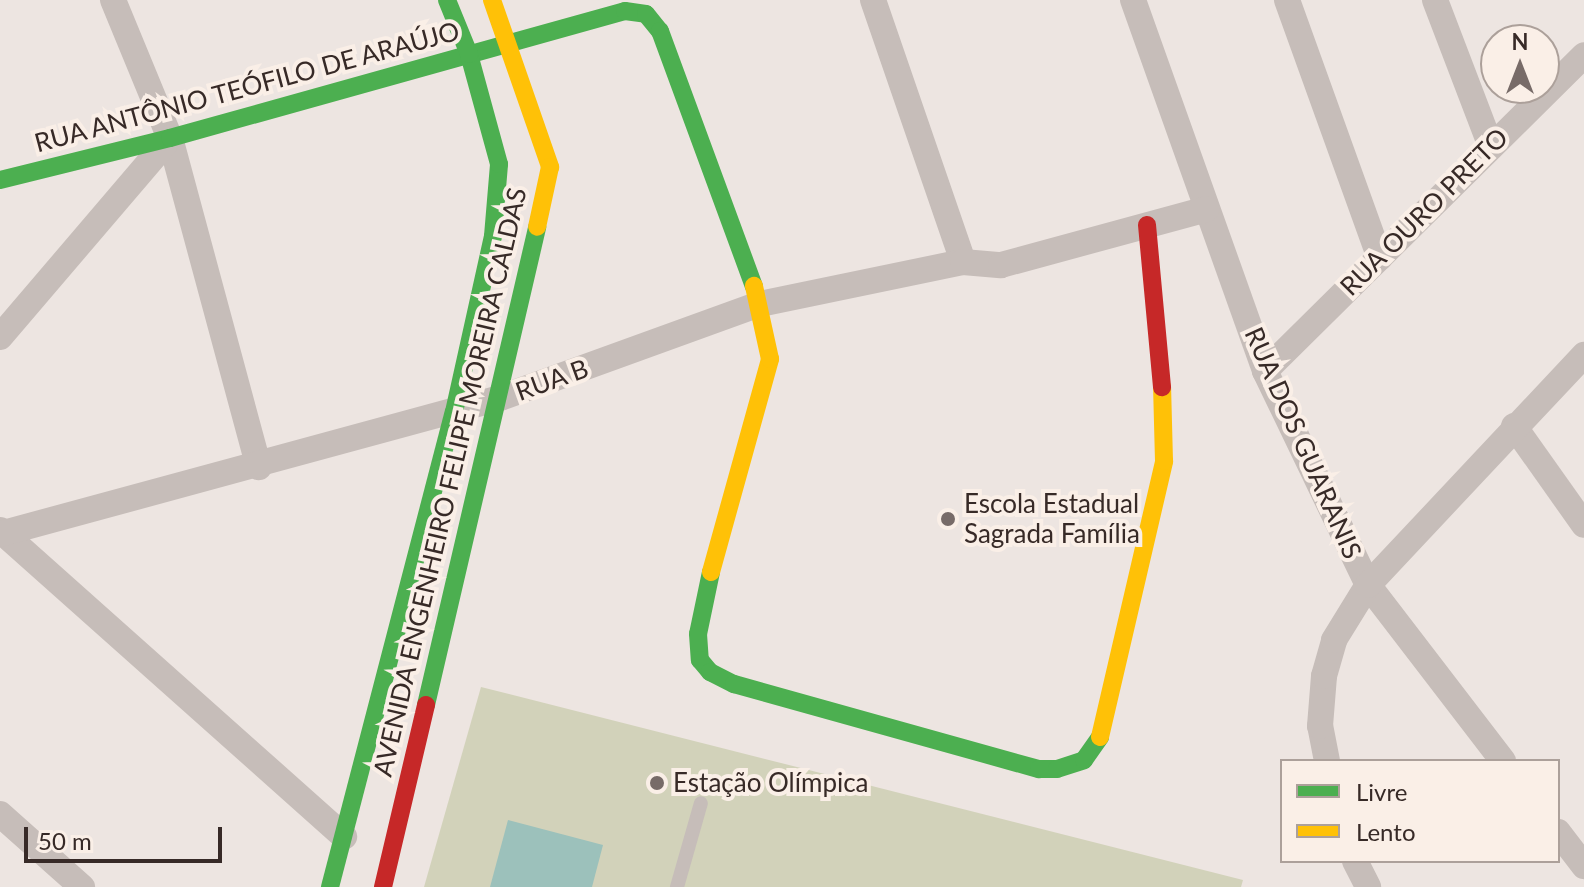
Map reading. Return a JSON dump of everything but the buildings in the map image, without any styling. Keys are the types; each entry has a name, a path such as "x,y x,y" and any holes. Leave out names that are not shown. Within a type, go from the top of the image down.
{"street":[{"path":"113,0 170,138 259,467"},
{"name":"AVENIDA ENGENHEIRO FELIPE MOREIRA CALDAS","path":"330,887 454,412 493,236 499,164 469,54 447,0"},
{"name":"AVENIDA ENGENHEIRO FELIPE MOREIRA CALDAS","path":"383,887 500,398 550,167 510,42 492,0"},
{"path":"873,0 963,262"},
{"name":"RUA DOS GUARANIS","path":"1133,0 1265,371 1368,585 1501,759"},
{"path":"1287,0 1380,258"},
{"path":"1435,0 1490,144"},
{"name":"RUA ANTÔNIO TEÓFILO DE ARAÚJO","path":"0,180 170,138 625,11 646,14 660,31 760,304 770,359 703,601 698,634 700,660 710,672 734,684 1039,769 1057,769 1084,760 1099,740 1164,461 1162,376 1147,225"},
{"name":"RUA OURO PRETO","path":"1265,371 1490,144 1584,55"},
{"path":"0,337 170,138"},
{"name":"RUA B","path":"1,532 259,467 454,412 760,304 963,262 1001,265 1207,209"},
{"path":"1327,759 1320,726 1324,676 1334,640 1368,585 1514,426 1584,355"},
{"path":"1514,426 1584,525"},
{"path":"1,532 344,837"},
{"path":"0,814 82,887"},
{"path":"1560,835 1584,866"},
{"path":"1356,863 1368,887"}],"lane":[{"path":"677,887 701,803"}],"green space":[{"name":"Estação Olímpica","path":"481,687 1243,880 1241,887 424,887"}],"water":[{"path":"508,820 603,845 592,887 490,887"}],"traffic: fast":[{"path":"330,887 454,412 493,236 499,164 469,54 447,0"},
{"path":"0,180 170,138 625,11 646,14 660,31 754,286"},
{"path":"426,705 537,227"},
{"path":"711,572 698,634 700,660 710,672 734,684 1039,769 1057,769 1084,760 1100,737"}],"traffic: slow":[{"path":"492,0 550,167 537,227"},
{"path":"711,572 770,359 754,286"},
{"path":"1100,737 1164,461 1162,387"}],"traffic: jam":[{"path":"1147,225 1162,387"},
{"path":"383,887 426,705"}],"place":[{"name":"Escola Estadual Sagrada Família","path":"948,519"},
{"name":"Estação Olímpica","path":"657,783"}]}
